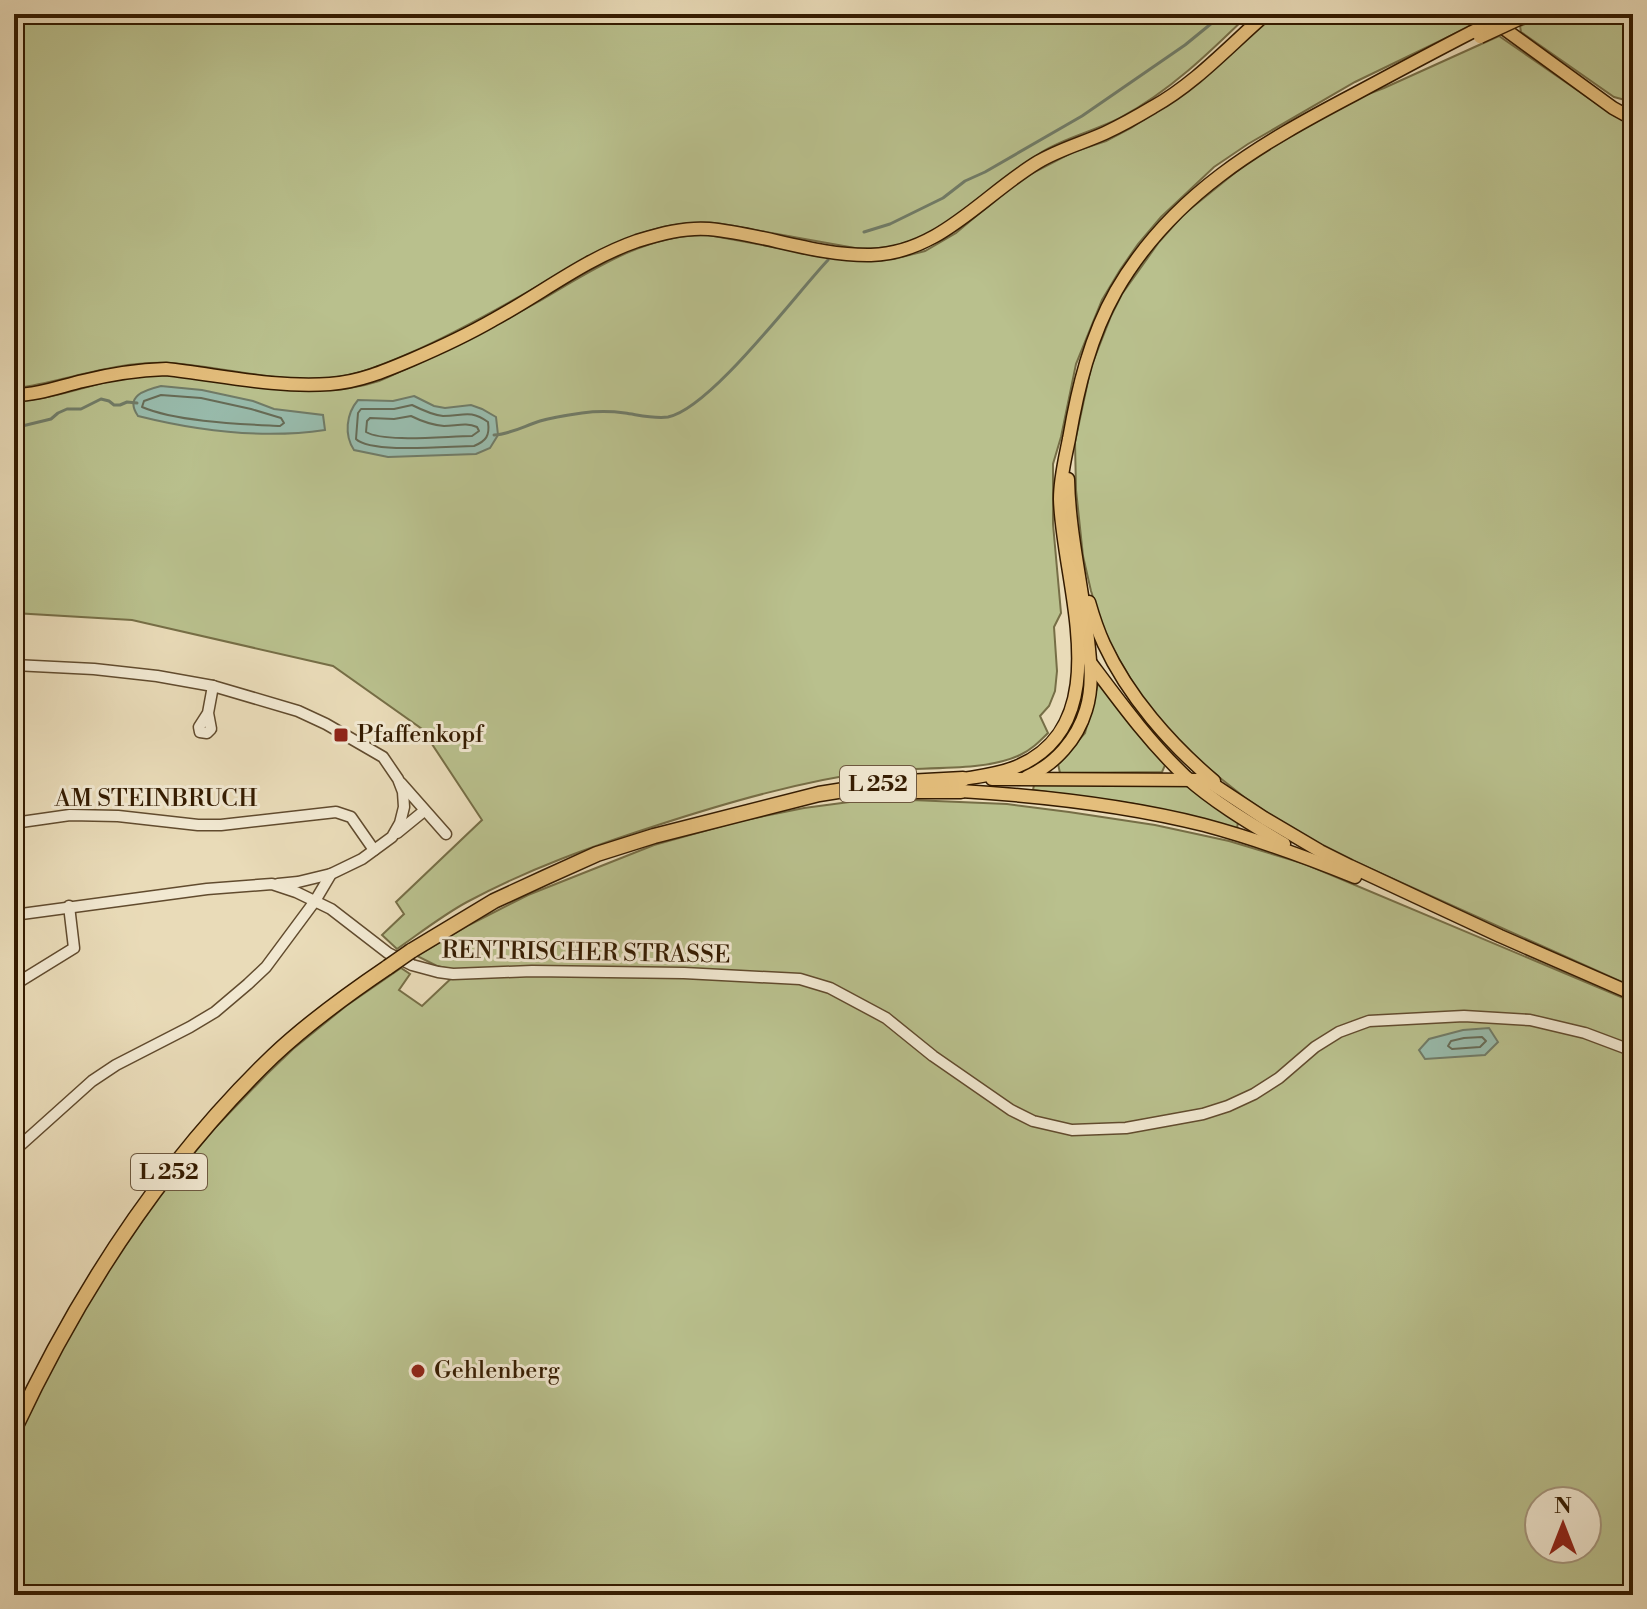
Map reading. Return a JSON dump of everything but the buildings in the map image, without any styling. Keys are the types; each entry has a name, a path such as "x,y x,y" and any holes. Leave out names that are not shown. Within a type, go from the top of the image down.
{"highway":[{"name":"L 252","path":"14,1430 101,1267 136,1214 181,1157 273,1056 319,1017 411,951 494,901 597,854 654,836 794,800 962,785"}],"main road":[{"path":"14,395 126,372 166,369 290,384 330,384 377,375 492,321 604,255 636,242 688,229 728,232 844,254 893,253 912,248 932,240 1037,162 1103,134 1187,86 1266,14"},
{"path":"1484,14 1613,108 1633,119"},
{"path":"962,785 1019,766 1040,754 1062,732 1071,713 1078,670 1062,521 1061,473 1083,368 1103,316 1133,265 1156,235 1201,190 1270,140 1354,94 1519,15"},
{"path":"1613,108 1633,107"},
{"path":"962,785 989,788 1036,773 1066,749 1087,709 1091,686 1090,662 1070,515 1068,442"},
{"path":"1080,578 1104,645 1134,695 1177,746 1235,798"},
{"path":"1076,629 1090,662 1131,718 1188,779 1255,827 1306,857"},
{"path":"1022,779 1202,780 1320,851 1500,936"},
{"path":"962,785 1148,813 1227,832 1306,857 1633,994"}],"street":[{"path":"14,665 129,672 213,686 298,711 383,757 424,811 446,834"},
{"path":"208,713 213,686"},
{"path":"392,837 404,807 398,779"},
{"path":"272,884 331,874 362,859 424,811"},
{"name":"AM STEINBRUCH","path":"14,823 70,815 221,825 336,812 351,817 374,850"},
{"path":"14,1151 104,1073 215,1012 248,984 266,967 331,874"},
{"name":"RENTRISCHER STRASSE","path":"14,915 207,889 272,884 331,909 388,953 412,965 438,972 684,973 800,979 830,988 886,1018 933,1056 1011,1110 1033,1121 1072,1130 1126,1128 1203,1114 1228,1106 1279,1078 1315,1047 1339,1032 1369,1021 1464,1016 1530,1020 1585,1033 1633,1051"},
{"path":"14,985 74,948 69,906"}],"green space":[{"path":"14,14 1249,14 1156,96 1110,123 1042,152 955,218 898,245 855,248 719,224 674,225 615,244 444,337 389,362 353,374 330,378 283,378 190,365 149,363 14,387"},
{"path":"1272,14 1467,14 1473,25 1355,82 1214,167 1161,217 1120,270 1102,300 1076,364 1053,464 1053,524 1061,613 1054,627 1055,691 1049,706 1040,716 1048,733 1020,755 1005,761 969,767 848,775 766,793 685,816 585,850 513,879 458,907 397,949 382,935 404,914 396,902 482,820 422,729 333,666 132,620 14,613 14,401 49,397 150,375 294,390 351,388 379,381 444,352 618,257 685,236 708,235 864,261 894,259 925,251 956,233 1019,180 1073,152 1106,141 1171,102"},
{"path":"1551,14 1633,14 1633,98 1625,100 1614,97 1521,32 1520,26"},
{"path":"1499,36 1615,116 1633,124 1633,987 1338,854 1244,797 1195,758 1143,700 1105,635 1083,556 1075,442 1091,367 1122,294 1159,242 1184,214 1252,159 1350,101"},
{"path":"1099,680 1166,763 1162,772 1060,773 1058,764 1085,733"},
{"path":"1034,785 1188,785 1238,822 1237,829 1135,804 1033,790"},
{"path":"857,801 1007,804 1155,825 1229,841 1305,864 1633,1002 1633,1595 14,1595 14,1446 48,1375 111,1266 162,1192 211,1132 267,1074 346,1006 401,968 410,974 399,990 422,1006 459,971 437,966 417,956 528,895 654,845 740,821"}],"water":[{"path":"161,386 202,390 274,409 323,415 325,430 278,434 231,432 138,416 133,403 138,395"},
{"path":"414,396 434,406 471,405 482,409 496,417 498,435 490,448 476,454 388,457 354,450 348,425 358,400 393,401"},
{"path":"1489,1028 1498,1042 1485,1055 1425,1059 1419,1050 1429,1039 1463,1030"}],"waterway":[{"path":"864,232 890,224 943,198 965,181 1082,116 1185,45 1223,14"},
{"path":"494,435 582,413 614,412 668,417 686,409 706,394 751,349 828,260"},
{"path":"14,428 51,419 67,409 81,409 101,399 114,405 137,403"}],"place":[{"name":"Pfaffenkopf","path":"341,735"},
{"name":"Gehlenberg","path":"418,1371"}]}
